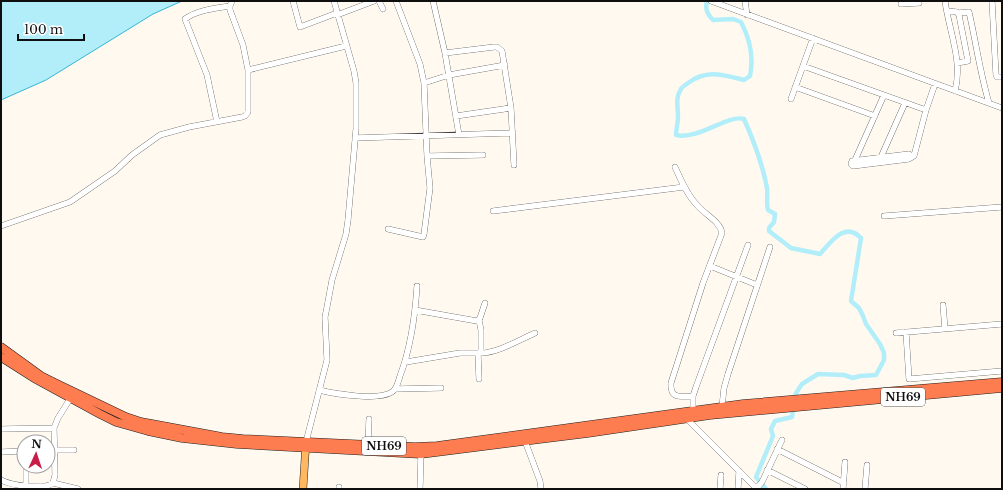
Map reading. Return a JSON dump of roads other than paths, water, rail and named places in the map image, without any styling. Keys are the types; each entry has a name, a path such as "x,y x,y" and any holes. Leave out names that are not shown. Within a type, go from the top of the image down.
{"highway":[{"name":"NH69","path":"1,347 41,376 140,425"},
{"name":"NH69","path":"1,357 70,399 116,422 140,425 182,438 225,443 415,447 437,446 785,404"},
{"name":"NH69","path":"804,403 1002,382"},
{"name":"NH69","path":"306,445 422,454 525,441 691,415 722,407 804,403 1002,388"}],"main road":[{"path":"303,489 306,445"}],"street":[{"path":"293,1 300,27 374,1"},
{"path":"306,445 327,360 326,307 332,280 346,234 355,138 356,83 334,1"},
{"path":"379,1 384,9"},
{"path":"388,229 422,237 424,234 430,188 424,83 420,64 396,1"},
{"path":"433,1 445,53 459,135"},
{"path":"745,1 747,15"},
{"path":"901,4 919,3 919,1"},
{"path":"946,1 946,11 957,63 958,75 955,91"},
{"path":"992,1 996,75 997,77 1002,77"},
{"path":"714,2 1002,108"},
{"path":"1,226 70,202 115,171 132,155 160,135 242,117 247,115 248,70 243,45 231,4 203,11 185,19 208,75 217,122"},
{"path":"946,11 955,12 958,14 969,12 981,76 989,103"},
{"path":"957,63 968,61 958,14"},
{"path":"791,99 813,38"},
{"path":"248,70 346,46"},
{"path":"445,53 497,47 502,50 511,108 514,165"},
{"path":"424,83 449,76 505,65"},
{"path":"803,66 926,110"},
{"path":"884,95 855,160 851,162 852,166 909,159 915,154 926,110 935,84"},
{"path":"795,87 875,116"},
{"path":"881,157 905,103"},
{"path":"456,116 511,108"},
{"path":"355,138 513,133"},
{"path":"855,160 909,154 912,156"},
{"path":"427,156 483,155"},
{"path":"675,167 684,187 695,204 721,228 721,236 671,384 672,392 676,396 694,396"},
{"path":"493,211 684,187"},
{"path":"884,216 1002,207"},
{"path":"748,245 699,377 691,415 739,471 759,486 782,440"},
{"path":"722,407 724,388 728,374 770,247"},
{"path":"710,266 757,285"},
{"path":"319,390 340,395 372,396 388,394 395,389 410,348 417,286"},
{"path":"479,379 478,353 481,351 481,337 479,320 485,303"},
{"path":"943,305 945,328"},
{"path":"415,310 473,321 479,320"},
{"path":"896,333 1002,324"},
{"path":"906,332 909,379 1002,371"},
{"path":"406,362 460,353 488,352 535,333"},
{"path":"395,389 441,388"},
{"path":"54,434 54,428 58,418 70,399"},
{"path":"368,445 369,419"},
{"path":"1,429 54,428"},
{"path":"525,441 540,481 541,489"},
{"path":"777,449 844,486 845,462"},
{"path":"56,450 74,450"},
{"path":"1,452 16,451"},
{"path":"420,489 422,454"},
{"path":"866,489 867,466"},
{"path":"767,470 806,489"},
{"path":"738,489 739,471"},
{"path":"23,487 25,474"},
{"path":"53,483 55,474"},
{"path":"720,489 721,475"},
{"path":"2,483 23,487 46,487 53,483 78,489"}],"water":[{"path":"1,1 182,1 153,14 46,80 1,100"}],"waterway":[{"path":"707,1 707,11 713,20 733,19 741,22 747,35 750,48 752,62 750,76 744,80 715,74 702,76 681,88 677,99 678,119 676,135 685,136 694,134 730,120 737,118 744,119 763,171 767,188 768,210 775,214 774,222 769,228 769,231 791,248 820,254 834,239 844,232 855,233 861,238 851,301 859,308 866,324 880,344 884,353 884,360 876,375 853,378 844,375 818,374 802,384 795,395 792,417 775,421 771,429 773,436 756,477 766,489"}]}
